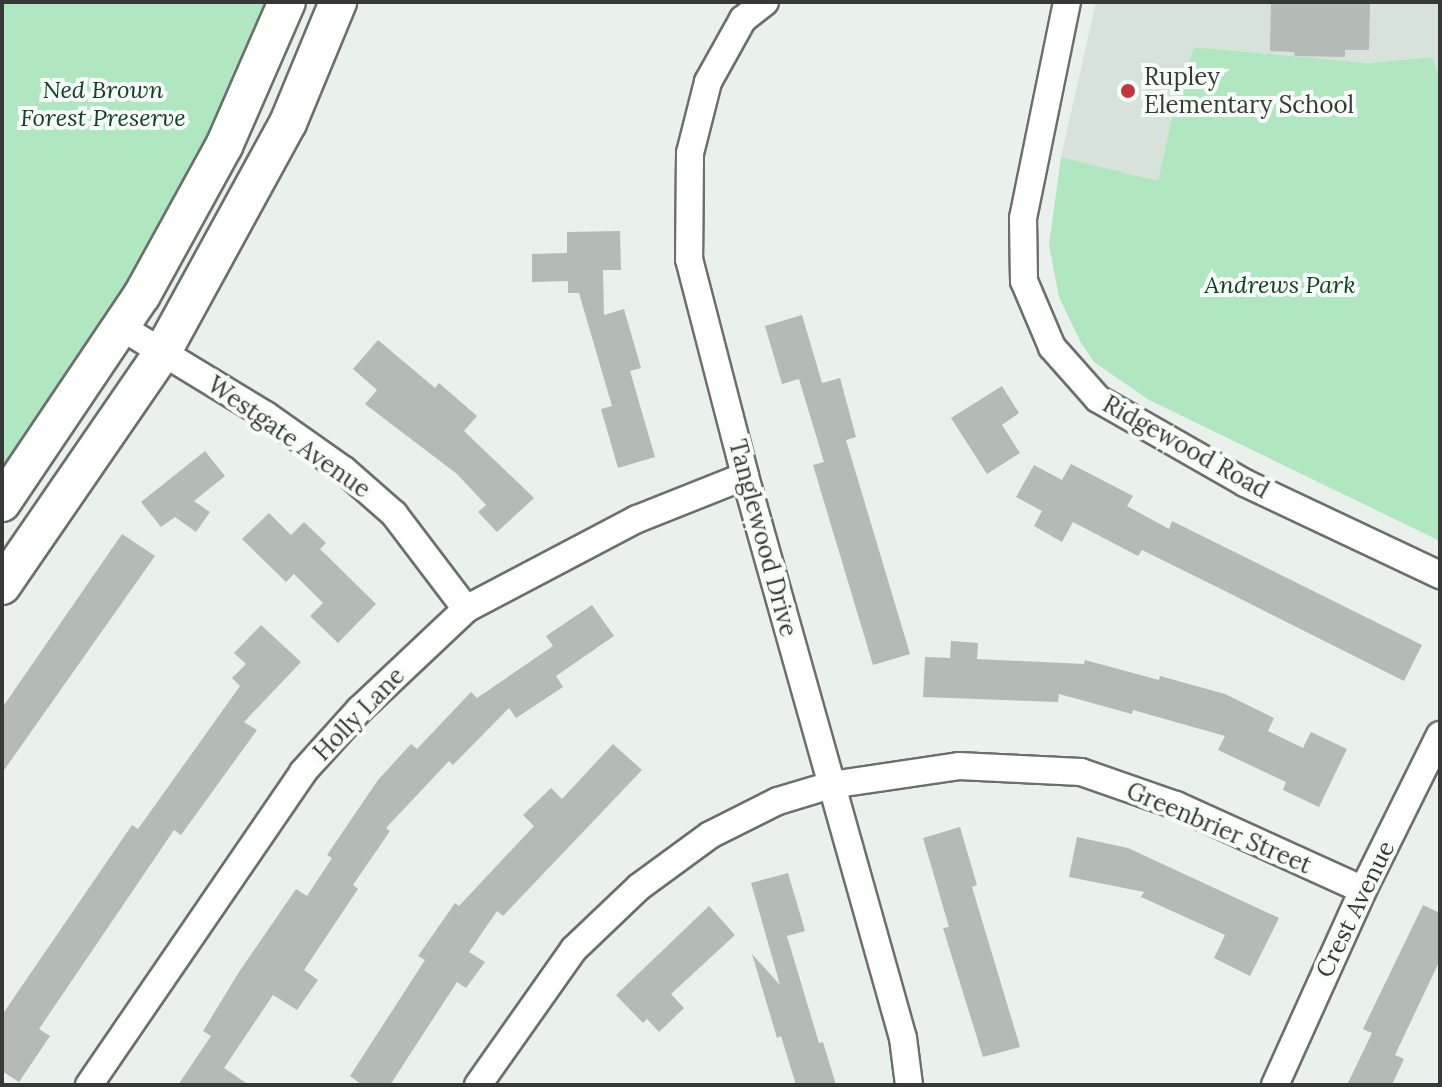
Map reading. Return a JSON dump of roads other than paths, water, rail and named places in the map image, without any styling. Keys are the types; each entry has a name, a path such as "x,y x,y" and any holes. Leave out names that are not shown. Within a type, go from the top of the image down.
{"main road":[{"path":"2,503 121,327 224,146 287,2"},
{"path":"2,586 162,353 288,123 338,2"}],"street":[{"name":"Tanglewood Drive","path":"765,2 743,19 708,82 690,153 689,259 745,476 903,1038 909,1085"},
{"name":"Ridgewood Road","path":"1067,2 1023,218 1024,281 1052,347 1098,399 1245,483 1440,575"},
{"name":"Westgate Avenue","path":"121,327 266,415 372,493 394,514 466,609"},
{"name":"Holly Lane","path":"89,1085 303,772 360,709 466,609 637,519 745,476"},
{"name":"Crest Avenue","path":"1275,1085 1363,890 1440,735"},
{"name":"Greenbrier Street","path":"478,1085 574,949 639,887 710,835 778,801 831,785 959,766 1081,772 1176,805 1363,890"}],"place":[{"name":"Rupley Elementary School","path":"1128,91"}],"park label":[{"name":"Ned Brown Forest Preserve","path":"103,104"},
{"name":"Andrews Park","path":"1280,285"}]}
